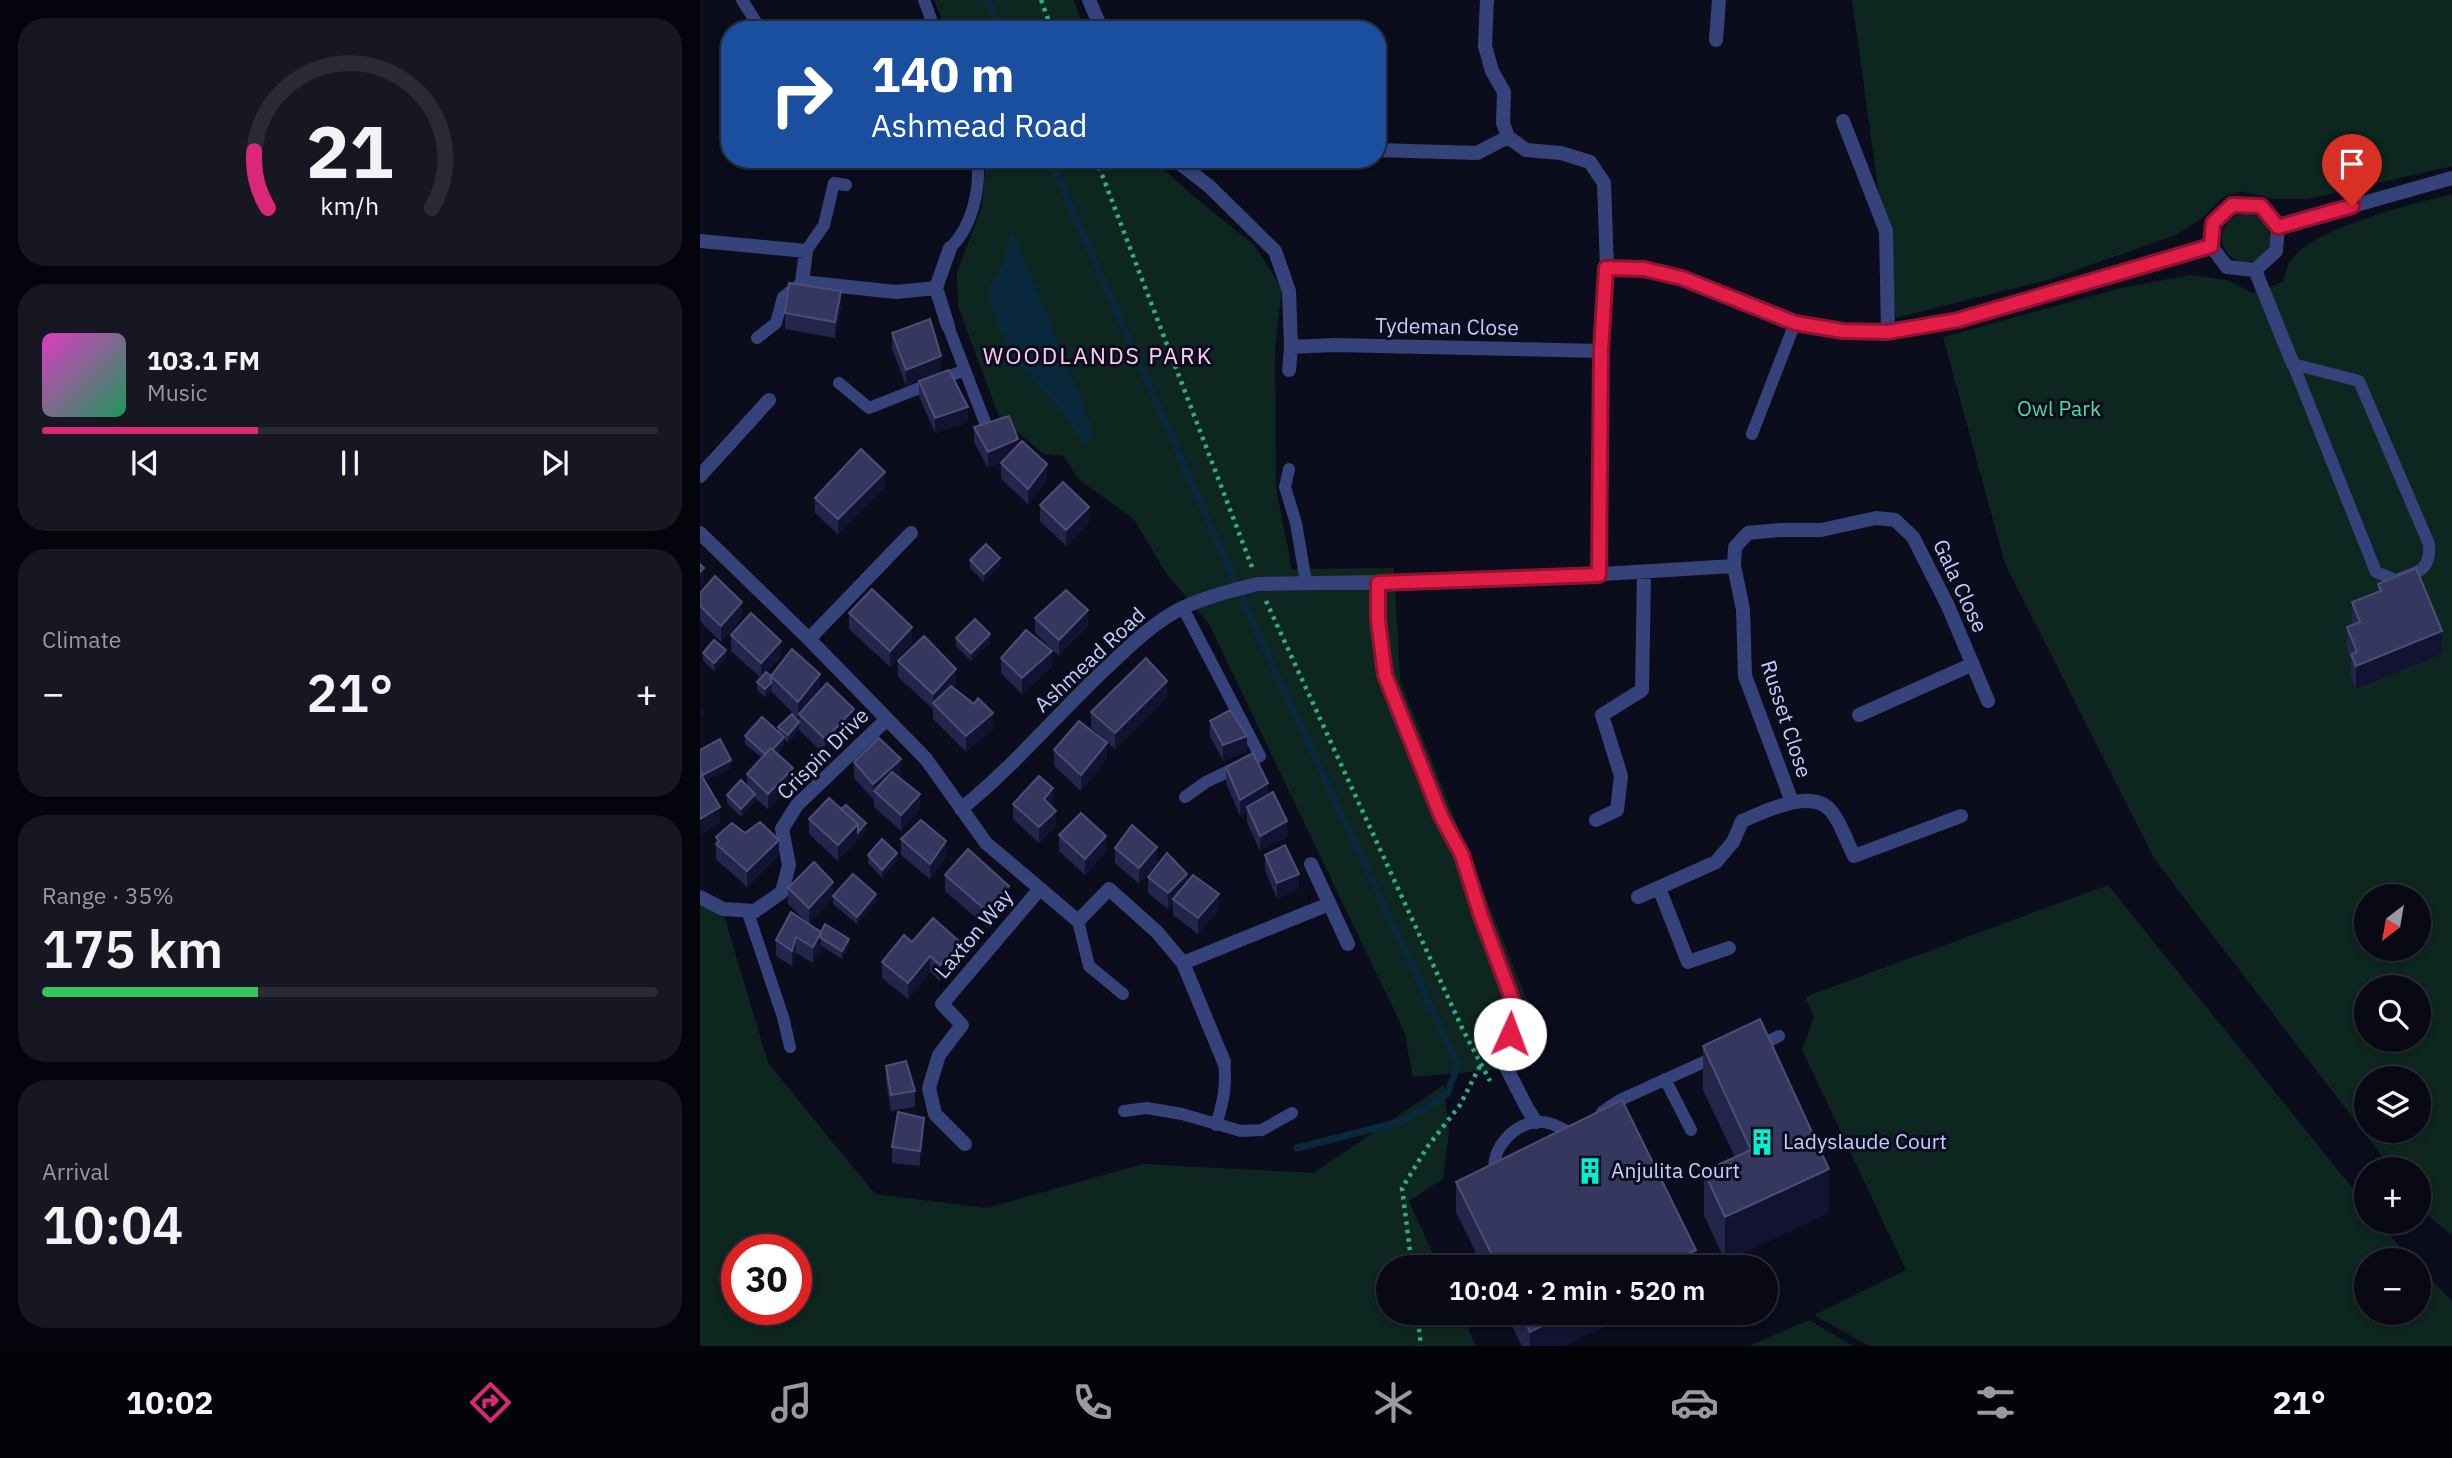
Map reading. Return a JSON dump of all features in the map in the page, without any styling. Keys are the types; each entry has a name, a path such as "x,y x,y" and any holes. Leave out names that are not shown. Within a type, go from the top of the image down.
{"street":[{"path":"1089,0 1098,21"},
{"path":"1488,0 1485,46 1492,71 1504,92 1503,122 1508,137 1526,150 1560,153 1590,162 1604,183 1606,268 1601,351 1599,575 1734,566"},
{"path":"1716,40 1719,0"},
{"path":"1843,121 1886,231 1888,332"},
{"path":"1386,150 1477,153 1508,137"},
{"path":"1186,168 1209,186 1275,251 1289,290 1292,347 1289,370"},
{"path":"2278,227 2452,178"},
{"path":"2232,205 2261,206 2278,227 2276,251 2255,270 2227,267 2211,246 2213,223 2232,205"},
{"path":"700,241 806,251 802,282 896,292 936,288"},
{"path":"1606,268 1644,269 1682,278 1795,323 1843,331 1888,332 1958,320 2211,246"},
{"path":"948,326 936,288 950,248"},
{"path":"2255,270 2293,364"},
{"name":"Tydeman Close","path":"1292,347 1334,345 1601,351"},
{"path":"700,476 769,400"},
{"name":"Gala Close","path":"1734,566 1735,547 1748,533 1821,530 1876,518 1895,520 1913,537 1948,606 1988,701"},
{"path":"700,533 809,639 926,759 961,809"},
{"path":"809,639 911,533"},
{"name":"Russet Close","path":"1734,566 1742,609 1745,676 1792,802"},
{"path":"1596,820 1617,810 1621,776 1602,715 1642,690 1644,573"},
{"name":"Ashmead Road","path":"961,809 988,788 1096,676 1138,639 1183,608 1226,592 1253,585 1306,582 1378,583 1599,575"},
{"path":"1378,583 1378,620 1385,675 1441,816 1462,855 1512,999 1510,1034 1504,1063 1536,1122"},
{"name":"Gala Close","path":"1858,715 1973,664"},
{"name":"Crispin Drive","path":"747,911 755,911 782,892 789,865 782,829 797,805 887,719"},
{"name":"Russet Close","path":"1639,897 1716,862 1733,842 1742,821 1792,802 1812,800 1830,809 1854,856 1961,816"},
{"name":"Laxton Way","path":"961,809 986,842 1078,922"},
{"path":"1311,863 1348,944"},
{"path":"1659,888 1688,962 1729,948"},
{"path":"1078,922 1109,889 1157,932 1183,963 1224,1062"},
{"name":"Laxton Way","path":"965,1144 936,1114 929,1088 939,1055 962,1025 943,1004 1039,890"},
{"path":"700,897 723,909 747,911"},
{"path":"1183,963 1329,904"}],"lane":[{"path":"742,0 755,21"},
{"path":"924,0 932,21"},
{"path":"950,248 960,239 974,205 978,168"},
{"path":"806,251 824,225 834,183 846,185"},
{"path":"757,338 776,323 783,297 802,282"},
{"path":"1752,434 1795,323"},
{"path":"948,326 986,425"},
{"path":"2293,364 2359,381 2429,544 2430,558 2421,572 2396,580 2376,572 2293,364"},
{"path":"839,383 869,408 965,370"},
{"path":"1289,469 1285,487 1296,523 1306,582"},
{"path":"1183,608 1260,756 1206,782 1185,797"},
{"path":"747,911 783,1017 790,1047"},
{"path":"1078,922 1090,966 1123,994"},
{"path":"1746,1051 1779,1036"},
{"path":"1494,1168 1494,1154 1505,1138 1522,1127 1536,1122 1553,1124 1572,1134 1620,1100 1706,1061 1733,1055"},
{"path":"1216,1125 1224,1102 1224,1062"},
{"path":"1665,1079 1691,1130"},
{"path":"1124,1111 1147,1108 1182,1114 1241,1131 1262,1130 1292,1113"}],"path":[{"path":"1041,0 1049,21"},
{"path":"1099,168 1253,585 1481,1066 1460,1105 1428,1146 1402,1188 1410,1255"},
{"path":"1419,1325 1421,1346"}],"green space":[{"path":"934,0 1074,0 1082,21 942,21"},
{"path":"1852,0 2452,0 2452,166 2308,199 2273,199 2241,191 2223,197 2201,219 2176,235 2048,280 1896,318"},
{"path":"985,168 1163,168 1254,245 1282,288 1275,349 1276,488 1292,569 1394,568 1400,680 1527,1001 1528,1067 1413,1077 1404,1031 1209,624 1166,573 1134,519 1078,479 1064,456 1044,454 999,417 958,306 957,272 982,206"},
{"name":"Owl Park","path":"2452,194 2452,1235 2431,1218 2431,1157 2383,1157 2372,1143 2431,1143 2431,1066 2354,1066 2354,1119 2155,860 2005,564 1943,337 2121,288 2190,275 2228,280 2252,293 2283,282 2290,262 2318,238 2389,211"},
{"path":"2246,214 2263,221 2270,238 2263,255 2246,262 2229,255 2222,238 2229,221"},
{"path":"2108,885 2354,1190 2354,1234 2389,1234 2401,1248 2354,1248 2354,1325 2431,1325 2431,1279 2452,1301 2452,1346 1869,1346 1814,1315 1906,1270 1802,1050 1814,1017 1805,997"},
{"path":"700,894 724,915 768,1063 875,1194 987,1208 1143,1164 1313,1173 1444,1085 1449,1132 1443,1179 1409,1201 1434,1255 1376,1255 1376,1325 1466,1325 1476,1346 700,1346"},
{"path":"1809,1320 1853,1346 1749,1346"}],"water":[{"path":"1012,229 1094,432 1087,447 1055,403 1012,356 991,309 989,286 1004,262"}],"building":[{"path":"789,283 841,291 835,322 785,313"},
{"path":"930,319 941,356 906,370 892,333"},
{"path":"949,370 968,407 935,418 919,381"},
{"path":"1009,416 1018,439 988,452 974,427"},
{"path":"1022,441 1047,464 1028,489 1001,463"},
{"path":"861,449 885,472 838,519 815,498"},
{"path":"1063,482 1089,507 1066,530 1040,505"},
{"path":"986,544 1000,558 984,574 970,560"},
{"path":"2416,568 2442,631 2356,666 2351,654 2357,652 2347,627 2360,622 2352,602 2381,591 2378,584"},
{"path":"715,576 742,602 721,626 700,606 700,593"},
{"path":"872,589 912,627 890,651 849,613"},
{"path":"1066,590 1088,610 1059,640 1035,618"},
{"path":"751,613 781,641 761,663 731,635"},
{"path":"975,619 990,634 971,653 956,638"},
{"path":"1026,630 1052,651 1022,678 1001,658"},
{"path":"924,636 956,669 933,694 898,661"},
{"path":"714,640 726,650 714,663 703,653"},
{"path":"792,649 820,674 798,702 771,676"},
{"path":"1146,658 1167,681 1115,733 1091,712"},
{"path":"766,672 771,676 771,683 765,689 757,682"},
{"path":"827,683 854,709 825,739 799,714"},
{"path":"951,686 974,704 978,698 993,713 966,736 933,703"},
{"path":"1230,710 1247,736 1223,745 1210,721"},
{"path":"792,714 799,722 788,735 778,727"},
{"path":"762,717 784,737 765,754 745,736"},
{"path":"1079,721 1107,743 1081,775 1054,750"},
{"path":"879,738 901,759 873,784 854,762"},
{"path":"720,739 731,760 703,775 700,770 700,750"},
{"path":"771,748 793,768 768,794 747,774"},
{"path":"1253,753 1268,783 1240,800 1226,767"},
{"path":"892,772 920,794 901,815 874,791"},
{"path":"700,773 720,807 700,819"},
{"path":"1039,776 1053,788 1044,799 1056,811 1039,827 1013,804"},
{"path":"741,780 755,794 741,809 727,795"},
{"path":"1273,792 1287,821 1260,836 1247,807"},
{"path":"829,798 858,824 838,845 809,819"},
{"path":"846,805 866,823 858,832 858,824 841,809"},
{"path":"1081,813 1106,836 1085,859 1059,835"},
{"path":"921,820 946,841 930,864 901,839"},
{"path":"760,822 779,840 747,871 716,844 719,841 716,837 732,823 745,833"},
{"path":"1132,825 1157,847 1139,868 1115,848"},
{"path":"882,839 897,853 882,870 868,855"},
{"path":"1285,845 1299,874 1277,883 1265,855"},
{"path":"968,849 1009,886 988,912 945,875"},
{"path":"1167,853 1187,874 1168,893 1148,877"},
{"path":"814,862 833,882 809,908 788,888"},
{"path":"853,874 876,894 857,917 833,896"},
{"path":"1193,875 1219,894 1198,918 1173,899"},
{"path":"791,912 821,932 813,947 796,937 792,951 776,940"},
{"path":"933,918 960,942 940,965 930,956 908,983 882,962 904,935 912,942"},
{"path":"825,924 849,939 842,951 821,938"},
{"path":"1760,1019 1829,1169 1725,1217 1704,1171 1751,1150 1703,1046"},
{"path":"906,1061 915,1091 891,1095 886,1066"},
{"name":"Anjulita Court","path":"1622,1100 1696,1250 1686,1255 1492,1255 1456,1182"},
{"path":"898,1112 924,1118 920,1151 892,1147"},
{"path":"1526,1325 1544,1325 1530,1332"}],"waterway":[{"path":"988,0 996,21"},
{"path":"1054,168 1257,632 1458,1065 1447,1094 1404,1121 1297,1148"}],"place":[{"name":"Ladyslaude Court","path":"1762,1142"},
{"name":"Anjulita Court","path":"1590,1171"}],"district":[{"name":"WOODLANDS PARK","path":"1098,356"}],"route":[{"path":"1510,1034 1512,999 1462,855 1441,816 1385,675 1378,620 1378,583 1599,575 1601,351 1606,268 1644,269 1682,278 1795,323 1843,331 1888,332 1958,320 2211,246 2213,223 2232,205 2261,206 2278,227 2352,206"}]}
